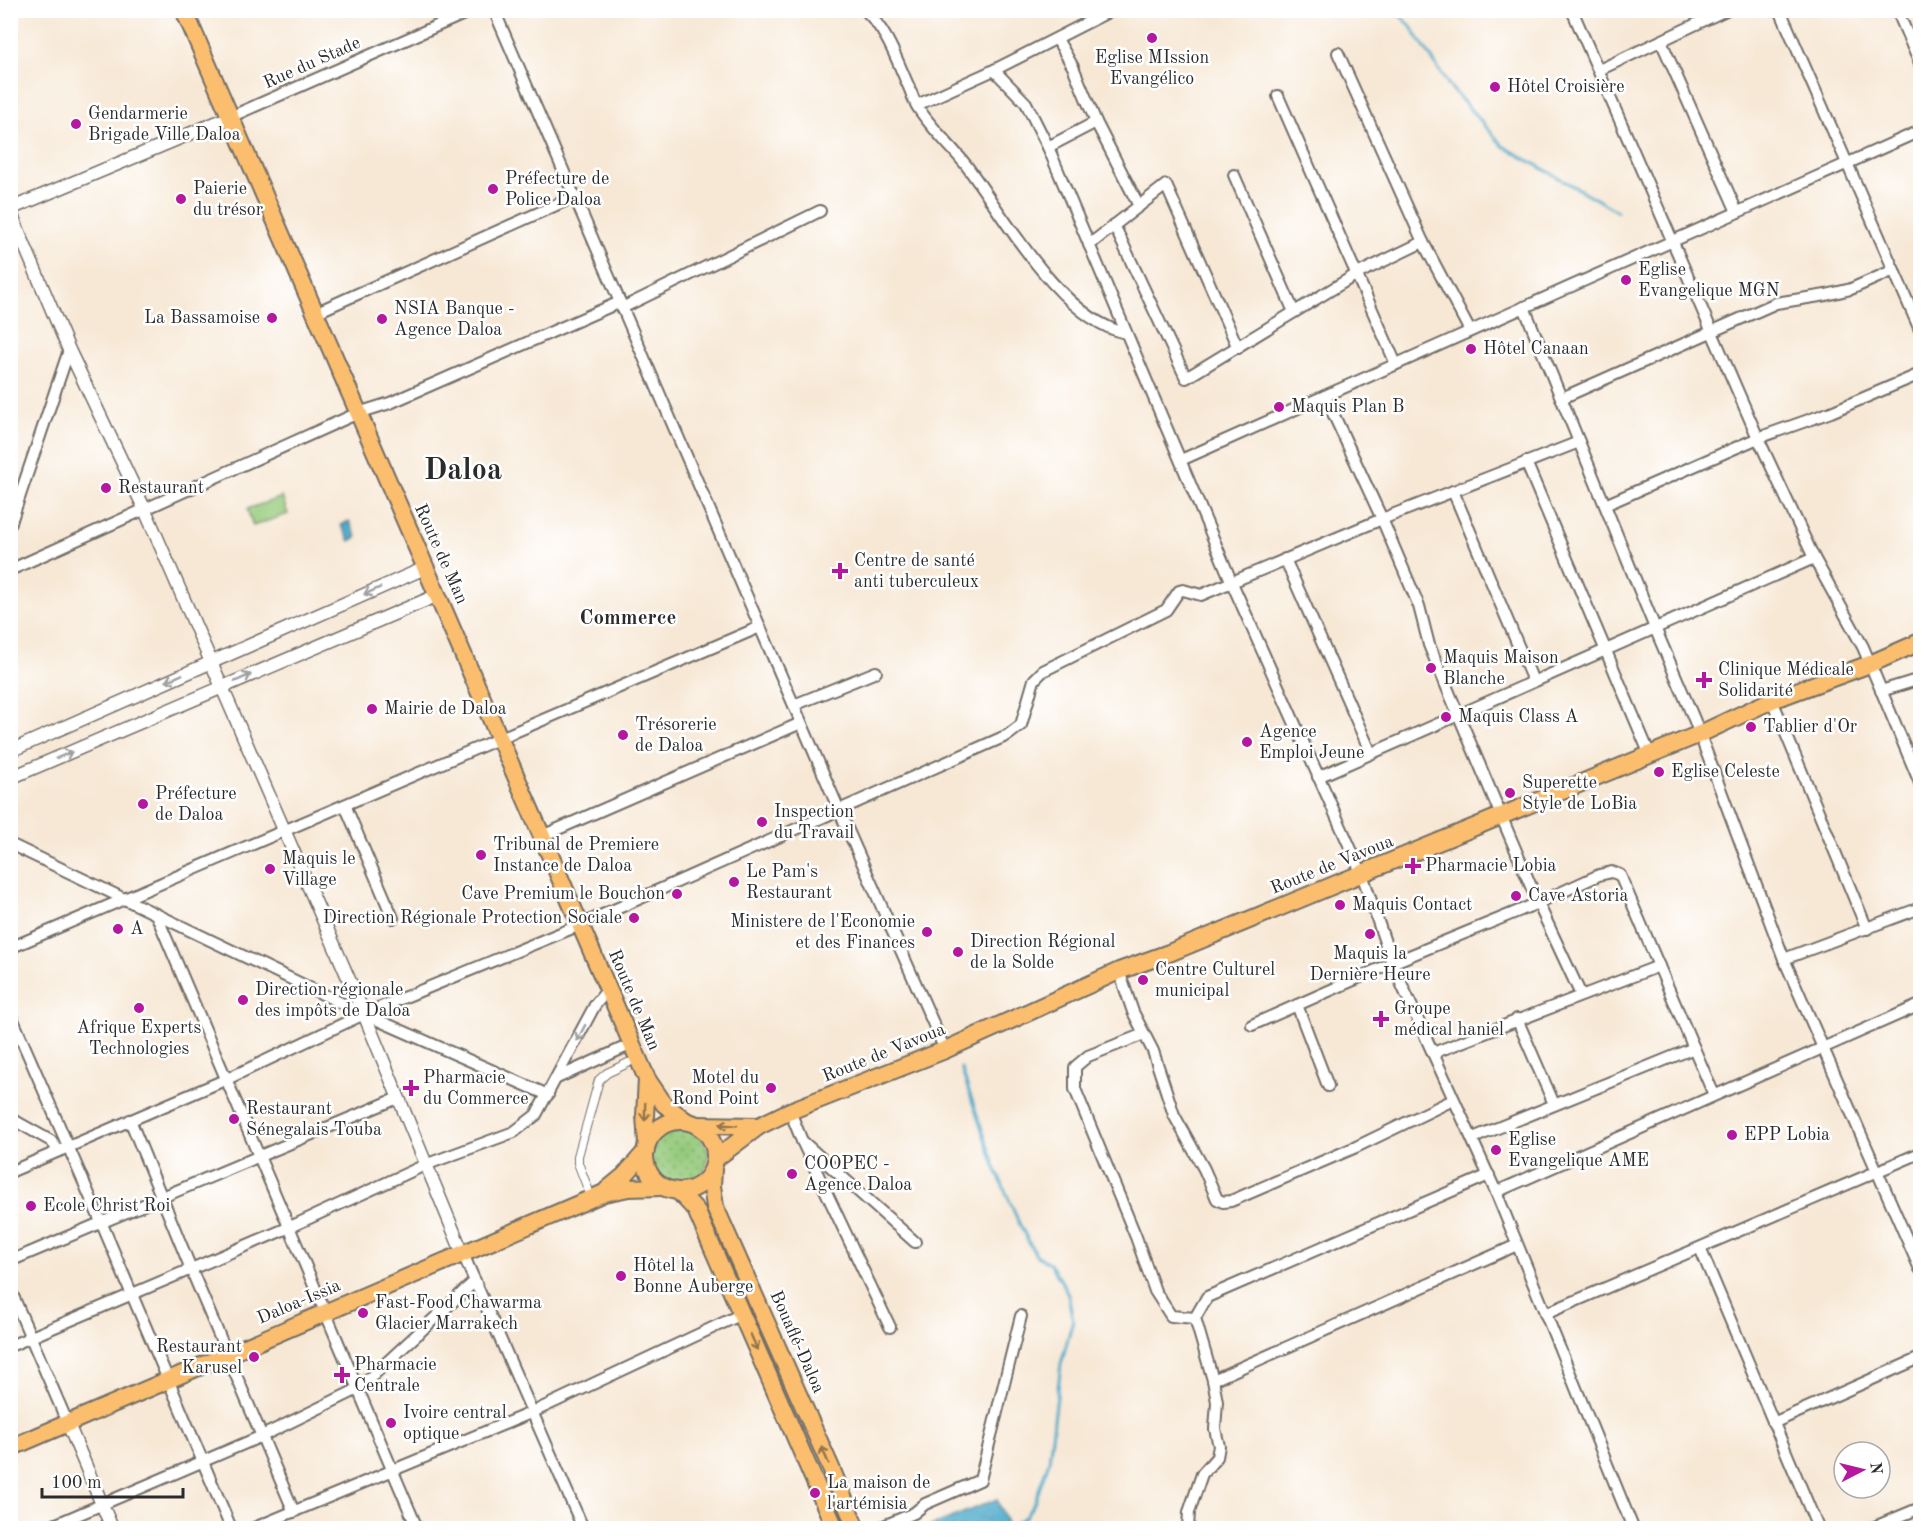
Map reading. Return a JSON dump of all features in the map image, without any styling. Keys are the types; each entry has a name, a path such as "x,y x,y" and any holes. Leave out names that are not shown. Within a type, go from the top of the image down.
{"main road":[{"name":"Route de Man","path":"184,10 608,989 627,1046 664,1104 691,1123"},
{"name":"Route de Vavoua","path":"759,1126 945,1050 1119,971 1169,953 1362,874 1700,734 1772,700 1870,664 1920,642"},
{"path":"647,1079 645,1116 647,1167 651,1175 662,1186"},
{"path":"596,1191 624,1176 660,1127 672,1122 759,1126"},
{"path":"679,1192 699,1186 710,1176 714,1164 711,1139 691,1123"},
{"path":"714,1164 759,1126"},
{"name":"Bouaflé-Daloa","path":"714,1164 712,1186 715,1208 856,1528"},
{"path":"596,1191 662,1186 679,1192 696,1210 835,1528"},
{"name":"Daloa-Issia","path":"10,1448 463,1254 596,1191"}],"street":[{"name":"Rue du Stade","path":"230,117 473,10"},
{"path":"494,10 801,723 945,1050"},
{"path":"865,10 878,15 917,105 979,182 1031,258 1078,308 1100,324 1126,333"},
{"path":"917,105 994,70 1112,10"},
{"path":"1572,10 1758,438 1815,558 1863,647 1920,783"},
{"path":"1599,70 1726,10"},
{"path":"1780,10 1920,330"},
{"path":"1897,10 1920,64"},
{"path":"1057,39 1073,67 1096,122 1138,206"},
{"path":"1661,41 1737,212"},
{"path":"1338,52 1423,242 1470,331"},
{"path":"994,70 1026,103 1047,147 1232,583 1362,874 1392,963 1489,1174 1633,1528"},
{"path":"1278,96 1396,364"},
{"path":"230,117 10,210 69,350 145,510 364,1014 425,1165 583,1528"},
{"path":"1047,147 1096,122"},
{"path":"1181,460 1920,131"},
{"path":"1234,175 1294,312"},
{"path":"1089,245 1164,186 1167,186 1238,348"},
{"path":"315,313 574,197"},
{"path":"10,570 358,413 390,403 621,305 820,211"},
{"path":"1114,225 1185,377 1188,378 1357,274 1423,242"},
{"path":"1562,398 1776,303 1851,289 1894,270"},
{"path":"1524,307 1700,734 1785,959 1876,1172 1917,1252 1920,1269"},
{"path":"10,525 69,350"},
{"path":"1605,505 1758,438 1832,412 1920,374"},
{"path":"1325,396 1382,519 1419,606 1429,645 1538,903 1581,995"},
{"path":"10,1172 227,1079 364,1014 580,924 1015,731 1021,725 1034,680 1043,671 1166,610 1179,591 1201,595 1382,519 1579,442"},
{"path":"1526,462 1650,755"},
{"path":"1453,491 1533,681"},
{"path":"1318,777 1815,558"},
{"path":"1285,559 1323,640 1371,753"},
{"path":"10,751 425,568"},
{"path":"10,778 438,595"},
{"path":"10,948 760,627"},
{"path":"794,705 876,672"},
{"path":"1881,691 1920,679"},
{"path":"1772,700 1867,929"},
{"path":"542,836 801,723"},
{"path":"345,805 393,918"},
{"path":"10,844 364,1014 548,1095"},
{"path":"1252,1025 1599,875 1612,872 1620,875 1714,1095"},
{"path":"1785,959 1920,908"},
{"path":"156,914 417,1528"},
{"path":"1433,1053 1659,966"},
{"path":"1119,971 1133,1012 1153,1051 1174,1115 1204,1169 1217,1199 1223,1202 1231,1201 1356,1147 1453,1100"},
{"path":"10,1346 290,1227 425,1165 514,1132 536,1114 595,1005 608,989"},
{"path":"1298,1005 1328,1086"},
{"path":"1496,1192 1920,1005"},
{"path":"10,1013 64,1149 102,1224 231,1528"},
{"path":"1517,1019 1554,1104"},
{"path":"1144,1034 1088,1056 1075,1067 1075,1089 1155,1291 1171,1316 1195,1318"},
{"path":"557,1078 627,1046"},
{"path":"1473,1138 1694,1048"},
{"path":"596,1191 578,1162 578,1156 599,1080 607,1073 628,1063"},
{"path":"10,1261 398,1098"},
{"path":"790,1112 890,1327"},
{"path":"10,1118 64,1149"},
{"path":"130,1120 294,1512"},
{"path":"802,1141 915,1242"},
{"path":"1545,1314 1920,1153"},
{"path":"1188,1528 1189,1512 1202,1474 1217,1457 1219,1446 1215,1429 1217,1402 1213,1380 1195,1318 1207,1297 1489,1174"},
{"path":"1213,1380 1517,1245"},
{"path":"1700,1248 1818,1528"},
{"path":"47,1528 262,1436 358,1389 475,1281"},
{"path":"10,1289 112,1528"},
{"path":"254,1528 533,1412 742,1314"},
{"path":"879,1528 914,1513 925,1504 980,1480 1021,1316"},
{"path":"1773,1423 1920,1358"},
{"path":"1875,1528 1920,1508"}],"green space":[{"path":"282,497 288,514 253,526 247,509"},
{"path":"674,1128 686,1128 696,1132 704,1140 708,1156 704,1172 696,1180 686,1184 674,1184 664,1180 656,1172 652,1162 652,1150 656,1140 664,1132"}],"water":[{"path":"349,521 357,537 350,541 341,525"},
{"path":"997,1499 1009,1528 926,1528"}],"waterway":[{"path":"1394,10 1409,24 1451,88 1503,146 1617,211"},
{"path":"961,1068 994,1165 1019,1223 1035,1254 1050,1264 1060,1279 1068,1295 1073,1320 1061,1364 1049,1461 1035,1501 1026,1516 1009,1528"}],"place":[{"name":"Eglise MIssion Evangélico","path":"1152,38"},
{"name":"Hôtel Croisière","path":"1495,87"},
{"name":"Gendarmerie Brigade Ville Daloa","path":"76,124"},
{"name":"Préfecture de Police Daloa","path":"493,189"},
{"name":"Paierie du trésor","path":"181,199"},
{"name":"Eglise Evangelique MGN","path":"1626,280"},
{"name":"La Bassamoise","path":"272,318"},
{"name":"NSIA Banque - Agence Daloa","path":"382,319"},
{"name":"Hôtel Canaan","path":"1471,349"},
{"name":"Maquis Plan B","path":"1279,407"},
{"name":"Restaurant","path":"106,488"},
{"name":"Centre de santé anti tuberculeux","path":"840,571"},
{"name":"Maquis Maison Blanche","path":"1431,668"},
{"name":"Clinique Médicale Solidarité","path":"1704,680"},
{"name":"Mairie de Daloa","path":"372,709"},
{"name":"Maquis Class A","path":"1446,717"},
{"name":"Tablier d'Or","path":"1751,727"},
{"name":"Trésorerie de Daloa","path":"623,735"},
{"name":"Agence Emploi Jeune","path":"1247,742"},
{"name":"Eglise Celeste","path":"1659,772"},
{"name":"Superette Style de LoBia","path":"1510,793"},
{"name":"Préfecture de Daloa","path":"143,804"},
{"name":"Inspection du Travail","path":"762,822"},
{"name":"Tribunal de Premiere Instance de Daloa","path":"481,855"},
{"name":"Pharmacie Lobia","path":"1413,866"},
{"name":"Maquis le Village","path":"270,869"},
{"name":"Le Pam's Restaurant","path":"734,882"},
{"name":"Cave Premium le Bouchon","path":"677,894"},
{"name":"Cave Astoria","path":"1516,896"},
{"name":"Maquis Contact","path":"1340,905"},
{"name":"Direction Régionale Protection Sociale","path":"634,918"},
{"name":"A","path":"118,929"},
{"name":"Ministere de l'Economie et des Finances","path":"927,932"},
{"name":"Maquis la Dernière Heure","path":"1370,934"},
{"name":"Direction Régional de la Solde","path":"958,952"},
{"name":"Centre Culturel municipal","path":"1143,980"},
{"name":"Direction régionale des impôts de Daloa","path":"243,1000"},
{"name":"Afrique Experts Technologies","path":"139,1008"},
{"name":"Groupe médical haniel","path":"1381,1019"},
{"name":"Pharmacie du Commerce","path":"411,1088"},
{"name":"Motel du Rond Point","path":"771,1088"},
{"name":"Restaurant Sénegalais Touba","path":"234,1119"},
{"name":"EPP Lobia","path":"1732,1135"},
{"name":"Eglise Evangelique AME","path":"1496,1150"},
{"name":"COOPEC - Agence Daloa","path":"792,1174"},
{"name":"Ecole Christ Roi","path":"31,1206"},
{"name":"Hôtel la Bonne Auberge","path":"621,1276"},
{"name":"Fast-Food Chawarma Glacier Marrakech","path":"363,1313"},
{"name":"Restaurant Karusel","path":"254,1357"},
{"name":"Pharmacie Centrale","path":"342,1375"},
{"name":"Ivoire central optique","path":"391,1423"},
{"name":"La maison de l'artémisia","path":"815,1493"}],"district":[{"name":"Daloa","path":"463,471"},
{"name":"Commerce","path":"628,618"}]}
